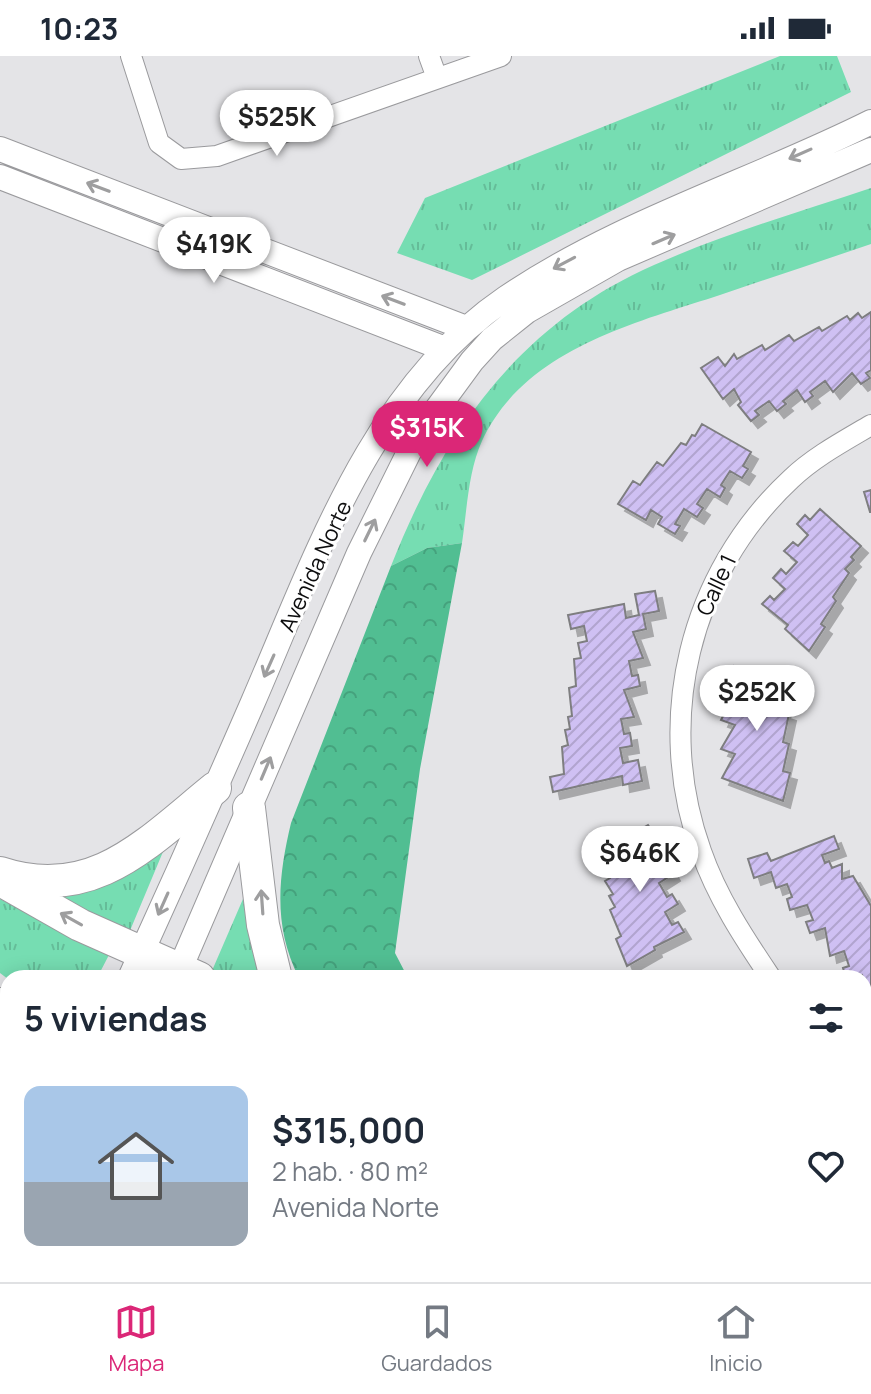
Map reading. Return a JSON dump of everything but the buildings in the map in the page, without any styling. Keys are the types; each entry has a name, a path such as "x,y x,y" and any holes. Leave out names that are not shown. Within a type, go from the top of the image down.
{"highway":[{"path":"0,873 24,881 59,883 112,867 139,851 215,788"},
{"path":"249,808 263,925 274,970"},
{"path":"0,880 80,925 136,964 163,970"}],"street":[{"path":"131,56 159,143 181,159 217,156 501,56"},
{"path":"429,56 437,78"},
{"name":"Avenida Norte","path":"136,964 295,606 355,480 408,392 445,349 466,328 543,274 604,242 871,122"},
{"path":"0,149 492,339"},
{"name":"Avenida Norte","path":"187,970 249,808 378,513 417,436 472,361 492,339 537,304 618,259 871,150"},
{"path":"0,177 472,361"},
{"name":"Calle 1","path":"766,970 718,892 688,806 678,732 689,650 715,581 757,514 792,478 871,425"}],"green space":[{"path":"780,56 837,56 851,92 472,280 397,253 425,198"},
{"path":"871,188 871,244 618,330 584,344 553,362 525,384 501,410 477,453 462,543 427,548 391,566 435,471 462,428 491,388 525,351 563,318 606,290 680,254"},
{"path":"462,543 420,769 395,953 404,970 296,970 285,940 280,902 283,863 291,823 391,566 427,548"},
{"path":"165,847 129,933 40,895"},
{"path":"246,892 263,970 212,970"},
{"path":"0,899 110,953 101,970 0,970"}]}
